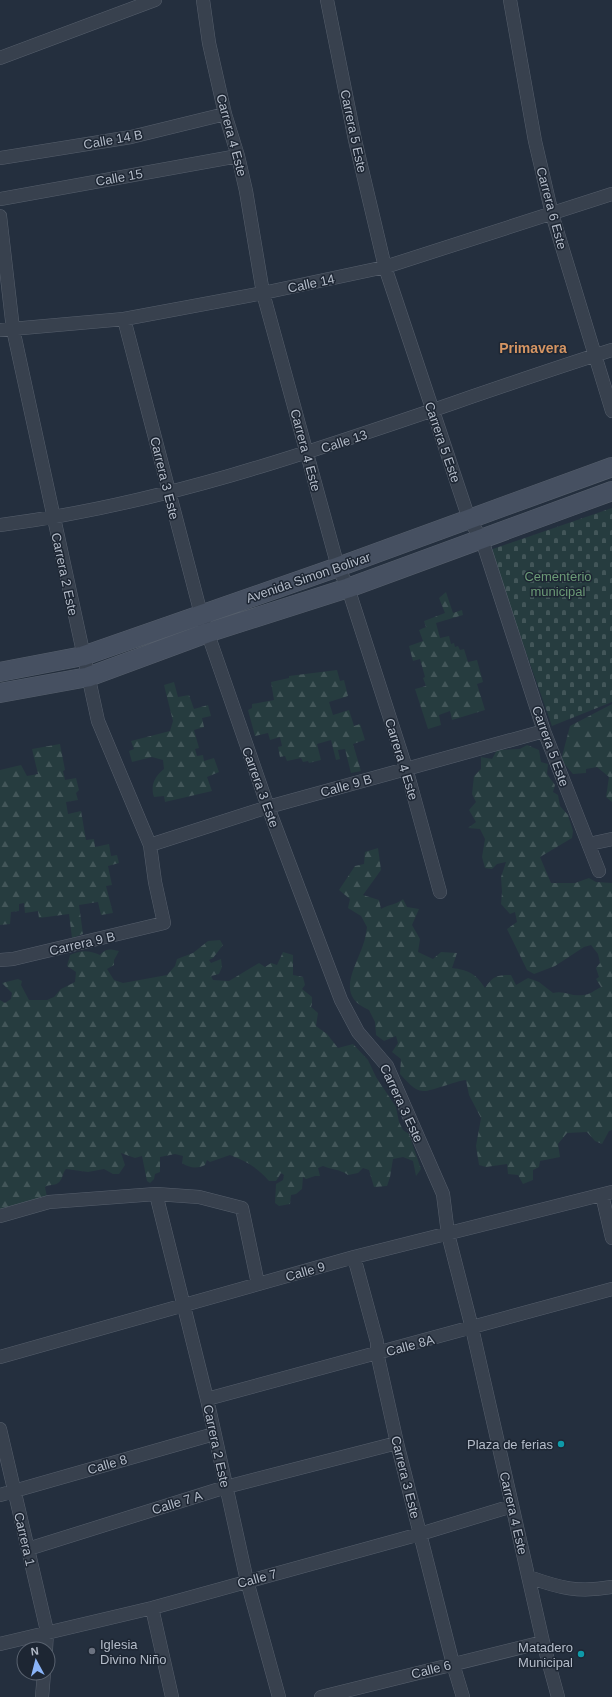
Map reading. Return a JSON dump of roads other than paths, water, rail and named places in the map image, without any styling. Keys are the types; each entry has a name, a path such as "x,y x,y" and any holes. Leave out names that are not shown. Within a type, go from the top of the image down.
{"main road":[{"name":"Avenida Simon Bolivar","path":"0,672 83,656 338,567 612,467"},
{"name":"Avenida Simon Bolivar","path":"0,693 88,677 207,633 348,588 612,491"}],"street":[{"path":"0,58 155,0"},
{"name":"Carrera 4 Este","path":"203,0 209,43 225,114 238,156 246,191 262,293 338,567 348,588 406,768 440,892"},
{"name":"Carrera 5 Este","path":"327,0 355,140 385,267 432,412 469,519 482,540 544,731 599,871"},
{"name":"Carrera 6 Este","path":"510,0 535,141 552,214 612,411"},
{"name":"Calle 14 B","path":"0,158 131,137 225,114"},
{"name":"Calle 15","path":"0,199 238,156"},
{"name":"Calle 14","path":"6,330 124,319 262,293 385,267 612,194"},
{"name":"Carrera 2 Este","path":"0,216 6,330 53,518 98,720 150,845 155,882 164,923"},
{"name":"Carrera 3 Este","path":"124,319 168,494 201,614 268,807 341,1000 358,1032 387,1066 443,1194 448,1234"},
{"name":"Calle 13","path":"0,525 53,518 168,494 307,453 612,350"},
{"name":"Calle 9 B","path":"150,845 268,807 544,731"},
{"path":"589,844 612,839"},
{"name":"Carrera 9 B","path":"0,960 13,959 164,923"},
{"path":"0,1216 49,1202 156,1194 199,1197 242,1208 258,1284"},
{"name":"Carrera 2 Este","path":"156,1194 207,1399 247,1581 278,1697"},
{"path":"607,1194 612,1238"},
{"name":"Calle 9","path":"0,1357 354,1257 607,1194"},
{"name":"Carrera 4 Este","path":"448,1234 472,1328 543,1642 558,1697"},
{"name":"Carrera 3 Este","path":"354,1257 377,1342 377,1353 397,1443 453,1664 463,1697"},
{"name":"Calle 8A","path":"207,1399 612,1289"},
{"name":"Carrera 1","path":"0,1429 48,1631 47,1641"},
{"name":"Calle 8","path":"0,1494 214,1434"},
{"name":"Calle 7 A","path":"28,1548 226,1487 397,1443"},
{"name":"Calle 7","path":"0,1644 48,1631 152,1608 420,1534 512,1506"},
{"path":"529,1577 558,1587 591,1591 612,1587"},
{"path":"152,1608 172,1697"},
{"name":"Calle 6","path":"321,1697 543,1642"},
{"path":"42,1697 43,1681"}],"place":[{"name":"Plaza de ferias","path":"561,1444"},
{"name":"Iglesia Divino Niño","path":"92,1651"},
{"name":"Matadero Municipal","path":"581,1654"}],"district":[{"name":"Primavera","path":"533,348"}],"park label":[{"name":"Cementerio municipal","path":"558,584"}]}
